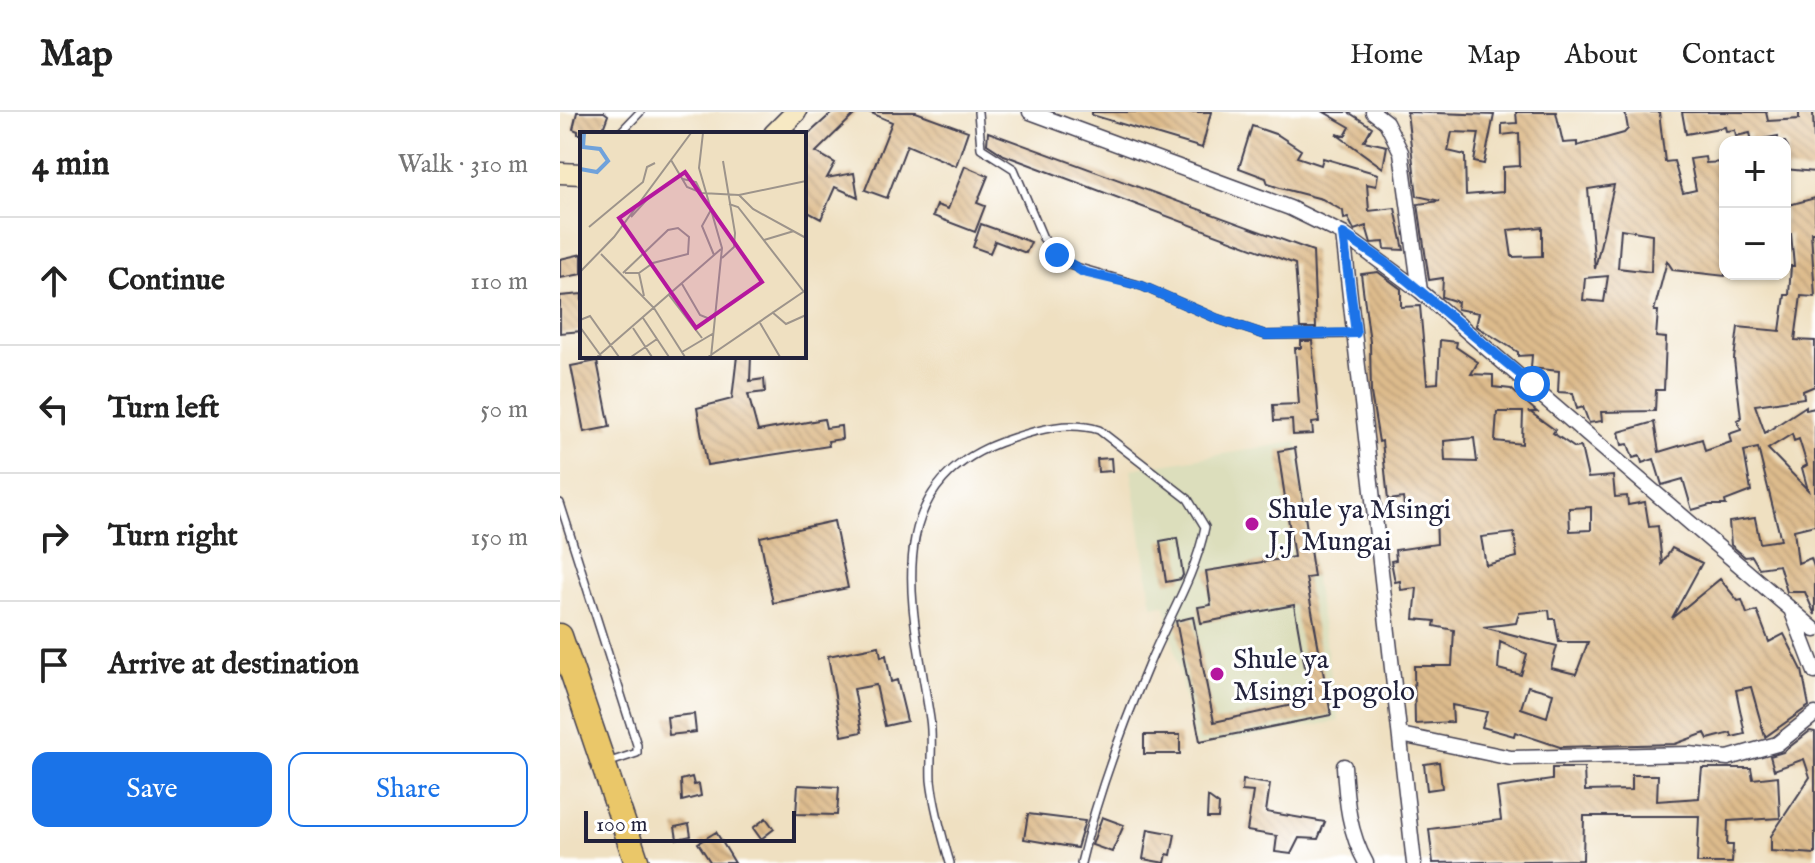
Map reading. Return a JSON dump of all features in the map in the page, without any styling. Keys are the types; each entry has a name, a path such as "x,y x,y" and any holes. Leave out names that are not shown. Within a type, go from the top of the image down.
{"highway":[{"path":"560,636 637,863"}],"main road":[{"path":"776,132 796,112"},
{"path":"560,173 580,174"}],"street":[{"path":"1030,112 1290,208 1343,234 1420,291 1815,630"},
{"path":"1373,112 1386,122 1401,152 1420,291"},
{"path":"1343,234 1414,863"},
{"path":"1791,609 1815,672"},
{"path":"1401,735 1511,758 1689,754 1728,758 1777,744 1815,714"},
{"path":"1344,766 1349,820 1357,848 1366,863"}],"lane":[{"path":"621,132 640,112"},
{"path":"978,112 981,148 1014,169 1043,238 1069,265 1142,286 1218,319 1266,335 1356,333"},
{"path":"950,863 935,804 930,722 911,590 914,544 924,508 932,489 956,465 990,445 1054,427 1083,425 1099,430 1188,499 1205,527 1190,577 1150,661 1122,730 1081,863"},
{"path":"560,503 637,745 637,753 631,758 604,763"}],"shaded area":[{"path":"1297,442 1315,581 1339,721 1195,746 1165,605 1152,606 1131,469"}],"building":[{"path":"577,112 604,112 608,115 602,132 578,134 573,129"},
{"path":"833,112 857,112 816,152 835,163 827,178 854,173 858,197 835,187 821,219 806,211 806,136"},
{"path":"869,112 916,112 968,131 956,166 907,145 887,198 865,190 892,122"},
{"path":"1092,112 1211,112 1202,148 1092,115"},
{"path":"1324,112 1348,112 1372,127 1364,141 1387,146 1383,168 1336,134 1345,136 1350,127"},
{"path":"1407,112 1494,115 1484,164 1474,162 1479,133 1452,132 1448,151 1465,155 1466,195 1503,192 1503,167 1520,166 1519,133 1502,135 1502,124 1517,123 1516,112 1556,112 1563,143 1577,142 1577,146 1624,133 1628,129 1625,112 1659,112 1665,162 1674,161 1683,193 1696,190 1690,159 1705,157 1706,163 1719,162 1719,275 1673,270 1667,261 1654,311 1658,311 1656,337 1666,338 1664,390 1656,390 1655,411 1601,412 1602,421 1589,423 1583,407 1577,409 1573,393 1558,392 1559,371 1531,368 1532,355 1518,356 1518,352 1476,326 1479,313 1457,309 1458,302 1442,297 1443,278 1429,280 1418,204 1440,201 1417,196","holes":["1614,185 1595,269 1588,189","1542,227 1542,256 1512,257 1508,230","1621,229 1652,234 1651,272 1618,268","1608,276 1604,302 1583,300 1585,278"]},
{"path":"1682,112 1766,112 1768,121 1799,119 1799,112 1813,112 1815,172 1791,170 1791,136 1751,136 1750,133 1736,136 1735,130 1726,131 1725,127 1686,134"},
{"path":"1252,126 1278,135 1301,150 1297,157 1321,165 1323,158 1378,174 1376,186 1367,184 1369,211 1395,208 1404,250 1385,249 1384,242 1371,243 1366,226 1354,230 1348,218 1344,219 1343,211 1322,199 1268,184 1266,178 1239,168"},
{"path":"988,132 1313,251 1316,328 1300,328 1295,264 1004,155 987,144"},
{"path":"965,166 988,176 977,203 985,206 975,232 933,216 937,205 948,209"},
{"path":"1815,198 1815,232 1811,232 1815,297 1801,296 1795,340 1815,341 1815,386 1803,391 1804,398 1755,405 1765,433 1806,406 1806,410 1815,408 1815,525 1794,530 1798,563 1811,558 1815,570 1815,615 1805,592 1787,592 1779,565 1759,568 1752,556 1745,557 1731,545 1729,522 1755,518 1760,543 1781,540 1758,448 1744,451 1751,491 1725,501 1726,505 1692,510 1683,479 1662,485 1654,459 1642,463 1640,456 1633,458 1628,444 1622,445 1619,432 1654,422 1659,452 1702,439 1705,451 1731,442 1729,434 1741,430 1737,420 1741,418 1734,359 1738,327 1780,331 1785,295 1789,295 1791,266 1794,266 1791,204","holes":["1792,434 1794,441 1799,439 1807,465 1802,468 1808,490 1768,449"]},
{"path":"981,224 1031,242 1026,253 995,241 990,253 973,247"},
{"path":"580,254 580,274 560,278 560,259"},
{"path":"1378,272 1401,289 1401,307 1420,306 1427,384 1438,383 1440,340 1457,342 1456,347 1478,362 1471,374 1493,375 1493,387 1511,389 1537,412 1530,412 1555,430 1553,433 1575,448 1581,447 1588,478 1613,476 1615,497 1627,496 1628,505 1645,502 1649,527 1658,526 1662,564 1672,548 1702,563 1672,618 1720,579 1738,601 1742,600 1747,614 1757,611 1769,642 1784,634 1802,670 1809,706 1765,737 1751,687 1736,690 1745,734 1732,737 1731,733 1708,739 1705,733 1675,744 1560,747 1515,732 1514,736 1482,727 1487,712 1452,705 1453,722 1415,724 1414,666 1452,666 1454,630 1434,626 1435,621 1414,619 1417,588 1401,590 1400,581 1395,582 1391,561 1396,560 1395,550 1437,544 1436,514 1405,514 1403,498 1388,500 1382,441 1379,442 1371,393 1370,342 1361,274","holes":["1497,412 1523,412 1522,444 1495,441","1474,438 1477,462 1445,461 1444,441","1591,507 1591,530 1570,531 1569,508","1514,533 1517,557 1486,565 1481,537","1549,610 1550,619 1555,619 1559,642 1588,642 1576,674 1551,668 1557,646 1483,627 1516,623 1519,613","1500,642 1527,654 1521,675 1498,669","1528,686 1553,693 1547,717 1521,708"]},
{"path":"580,294 580,331 560,333 560,296"},
{"path":"1301,341 1312,341 1319,422 1312,423 1313,434 1293,435 1292,420 1274,421 1273,405 1299,404 1295,348 1301,348"},
{"path":"737,358 751,358 750,381 764,379 765,392 748,394 758,431 824,419 826,428 841,426 842,439 828,441 829,446 707,465 697,408 732,399"},
{"path":"597,361 610,427 584,432 571,366"},
{"path":"1295,448 1314,577 1306,578 1331,715 1200,741 1176,621 1193,617 1214,722 1311,701 1294,605 1201,623 1198,607 1211,605 1206,571 1294,557 1278,451"},
{"path":"1111,458 1112,471 1098,472 1097,459"},
{"path":"834,521 848,588 773,603 760,537"},
{"path":"1177,538 1183,575 1181,579 1166,582 1160,541"},
{"path":"879,646 881,657 886,655 891,682 897,680 907,721 885,726 876,685 854,689 862,732 842,736 828,656"},
{"path":"694,714 696,732 669,735 667,717"},
{"path":"1810,731 1815,732 1815,854 1771,851 1771,836 1810,777 1804,759 1774,770 1770,756 1783,752"},
{"path":"1144,735 1180,735 1180,754 1144,754"},
{"path":"1439,762 1442,788 1427,790 1424,764"},
{"path":"1552,768 1584,768 1585,791 1632,790 1632,775 1658,775 1657,801 1699,798 1702,768 1751,768 1753,779 1778,776 1780,818 1728,821 1727,845 1733,845 1732,863 1697,863 1699,816 1584,816 1583,860 1433,863 1429,829 1501,820 1497,788 1552,780"},
{"path":"692,777 694,785 699,784 701,796 682,801 681,780"},
{"path":"1243,780 1270,784 1266,812 1325,822 1318,839 1299,838 1291,854 1275,852 1277,836 1247,831 1253,792 1242,791"},
{"path":"798,785 839,787 837,815 796,814"},
{"path":"1208,797 1219,805 1218,818 1207,818"},
{"path":"1028,814 1085,821 1077,848 1024,839"},
{"path":"1102,817 1124,825 1112,852 1092,845"},
{"path":"766,818 774,829 761,839 753,828"},
{"path":"689,824 691,836 677,839 675,827"},
{"path":"1148,829 1175,834 1171,855 1167,854 1165,863 1143,859"},
{"path":"716,832 735,863 711,863 698,843"}],"place":[{"name":"Shule ya Msingi J.J Mungai","path":"1252,524"},
{"name":"Shule ya Msingi Ipogolo","path":"1217,674"}],"route":[{"path":"1057,255 1083,272 1142,286 1218,319 1266,335 1293,338 1356,333 1343,234 1385,262 1532,384"}]}
